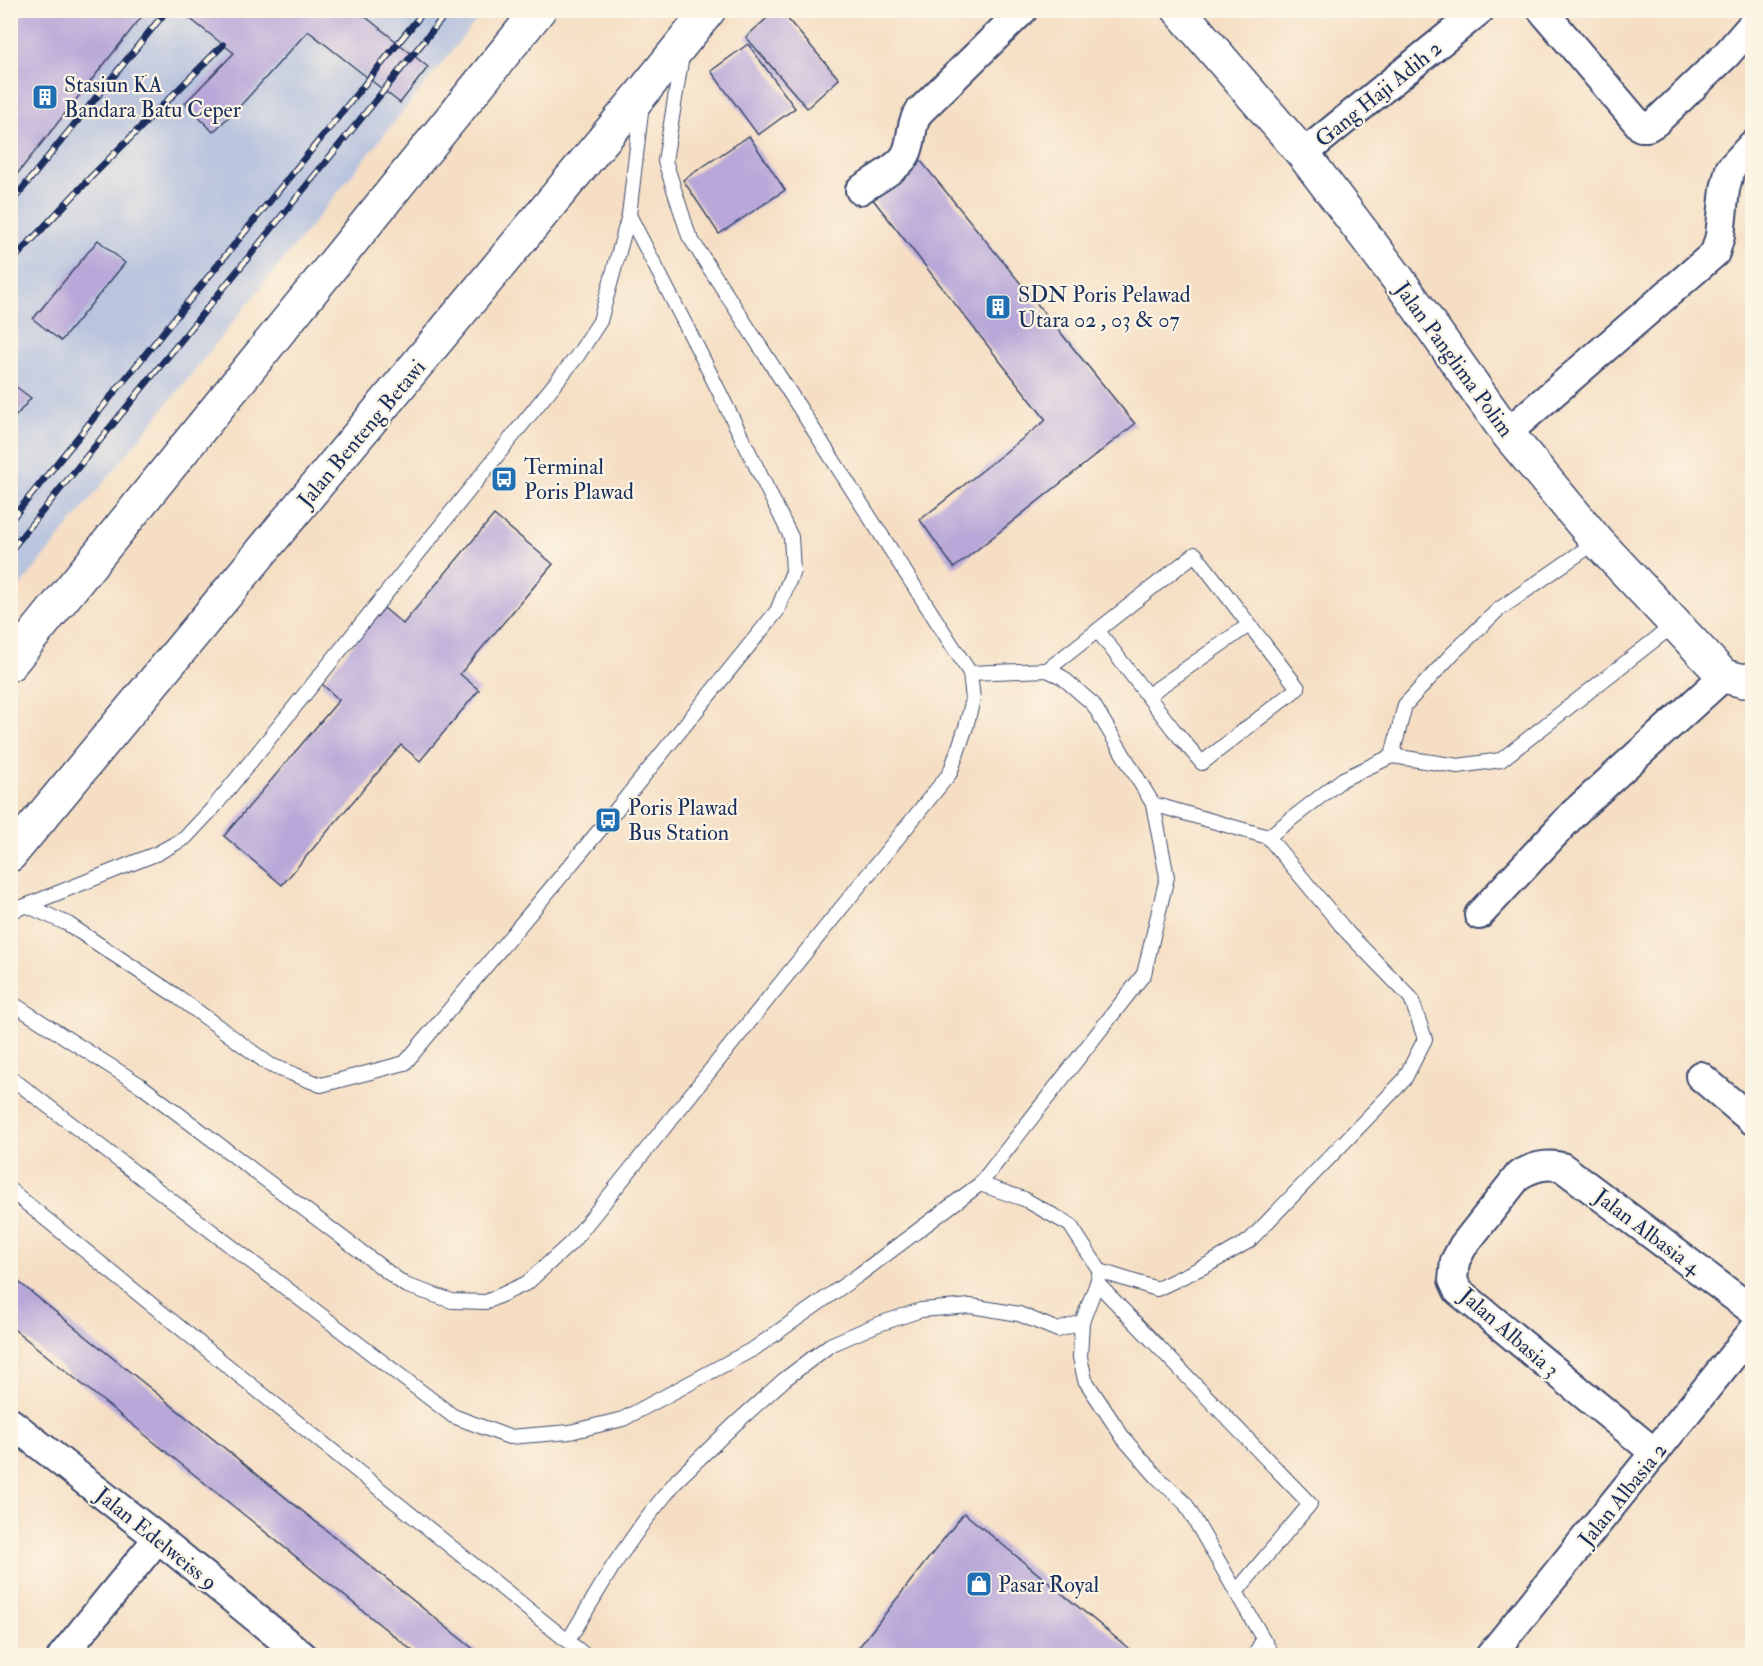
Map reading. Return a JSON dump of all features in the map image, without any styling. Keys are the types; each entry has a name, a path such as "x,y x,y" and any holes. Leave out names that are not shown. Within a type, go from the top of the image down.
{"main road":[{"path":"10,664 539,10"},
{"name":"Jalan Benteng Betawi","path":"10,855 644,93 709,10"},
{"name":"Jalan Panglima Polim","path":"1179,10 1303,154 1398,279 1507,433 1597,541 1675,624 1738,678"}],"street":[{"path":"860,190 902,160 907,153 914,119 919,112 1023,10"},
{"name":"Gang Haji Adih 2","path":"1303,154 1480,10"},
{"path":"1542,10 1641,128 1656,122 1726,55 1752,26"},
{"path":"1507,433 1715,254 1730,169 1752,145"},
{"path":"1479,915 1575,812 1738,678"},
{"path":"1700,1076 1752,1120"},
{"name":"Jalan Albasia 4","path":"1538,1167 1552,1165 1562,1167 1752,1310"},
{"name":"Jalan Albasia 3","path":"1538,1167 1519,1176 1463,1246 1455,1261 1453,1280 1458,1291 1654,1453"},
{"name":"Jalan Albasia 2","path":"1490,1656 1752,1332"},
{"name":"Jalan Edelweiss 9","path":"10,1422 303,1656"},
{"path":"62,1656 158,1538"}],"lane":[{"path":"10,1002 140,1085 405,1285 452,1301 486,1302 527,1283 572,1242 950,773 973,699 970,673 689,236 666,160 684,41"},
{"path":"10,912 158,853 185,838 214,807 578,355 600,321 629,215 644,93"},
{"path":"28,906 68,924 178,997 270,1065 321,1085 405,1063 608,820 777,611 793,571 791,537 629,215"},
{"path":"1392,756 1405,705 1452,654 1498,610 1597,541"},
{"path":"1047,670 1195,554 1298,688 1202,763 1098,631"},
{"path":"1268,837 1343,779 1392,756 1458,766 1501,760 1675,624"},
{"path":"1148,695 1249,625"},
{"path":"10,1077 453,1416 509,1437 570,1432 623,1419 755,1348 860,1274 980,1184 1144,974 1167,877 1153,804 1093,704 1062,677 1047,670 970,673"},
{"path":"1098,1277 1157,1289 1209,1264 1249,1241 1404,1080 1425,1038 1412,998 1347,932 1268,837 1153,804"},
{"path":"980,1184 1023,1199 1070,1225 1098,1277 1310,1504 1236,1592"},
{"path":"10,1190 586,1656"},
{"path":"1098,1277 1082,1322 1080,1357 1084,1380 1124,1438 1157,1478 1185,1503 1273,1656"},
{"path":"568,1641 613,1566 645,1520 678,1479 785,1379 830,1345 876,1324 921,1310 971,1306 1019,1314 1058,1330 1082,1322"},
{"path":"1254,1656 1263,1640"}],"shaded area":[{"path":"11,11 484,11 11,598"}],"building":[{"name":"Stasiun KA Bandara Batu Ceper","path":"10,10 147,10 10,183"},
{"path":"179,10 357,10 428,67 400,103 308,31 241,105 213,132 185,103 234,53"},
{"path":"776,10 780,10 839,79 807,108 746,37"},
{"path":"748,44 795,108 758,135 711,71"},
{"path":"749,136 785,190 719,234 683,180"},
{"name":"SDN Poris Pelawad Utara 02 , 03 & 07","path":"916,155 1135,424 954,568 920,520 1046,420 868,193"},
{"path":"98,240 125,263 61,341 33,319"},
{"path":"10,382 31,398 10,423"},
{"path":"494,515 553,564 460,674 479,690 420,761 401,745 282,885 224,836 339,700 321,683 384,608 403,624"},
{"path":"10,1275 482,1656 419,1656 10,1326"},
{"name":"Pasar Royal","path":"964,1513 1138,1656 852,1656"}],"railway":[{"path":"10,204 167,10"},
{"path":"10,521 425,10"},
{"path":"10,551 449,10"},
{"path":"10,263 91,177 223,45"}],"place":[{"name":"Stasiun KA Bandara Batu Ceper","path":"45,97"},
{"name":"SDN Poris Pelawad Utara 02 , 03 & 07","path":"998,307"},
{"name":"Terminal Poris Plawad","path":"504,479"},
{"name":"Poris Plawad Bus Station","path":"608,820"},
{"name":"Pasar Royal","path":"979,1584"}]}
